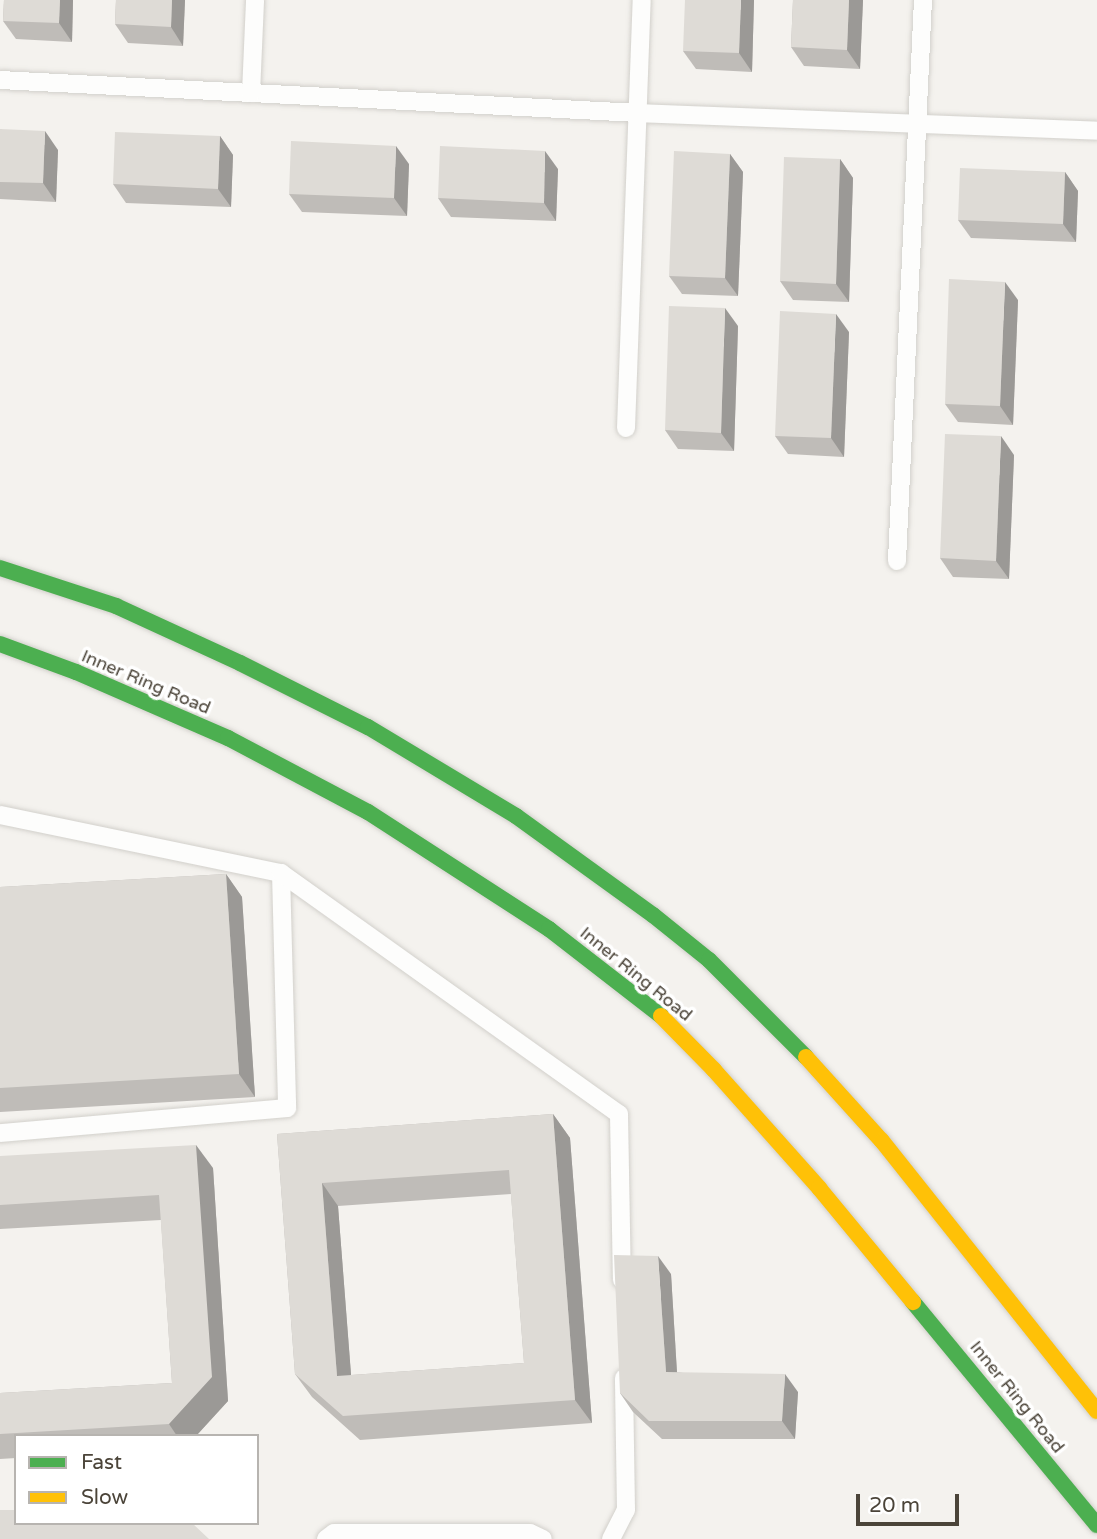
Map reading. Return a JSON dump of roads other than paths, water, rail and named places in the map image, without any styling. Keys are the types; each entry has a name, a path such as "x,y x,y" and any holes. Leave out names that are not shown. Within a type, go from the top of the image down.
{"main road":[{"path":"0,568 117,607 240,663 368,727 516,816 653,915 709,960 775,1023 882,1141 1097,1411"},
{"name":"Inner Ring Road","path":"0,644 76,672 228,738 368,812 549,929 647,1005 715,1070 819,1188 1097,1525"}],"lane":[{"path":"251,93 255,0"},
{"path":"626,428 642,0"},
{"path":"897,561 923,0"},
{"path":"0,80 638,113 1097,131"},
{"path":"0,815 281,873 619,1114 623,1305"},
{"path":"0,1133 287,1108 281,873"},
{"path":"611,1539 626,1510 624,1360"},
{"path":"326,1539 334,1533 534,1537"}]}
